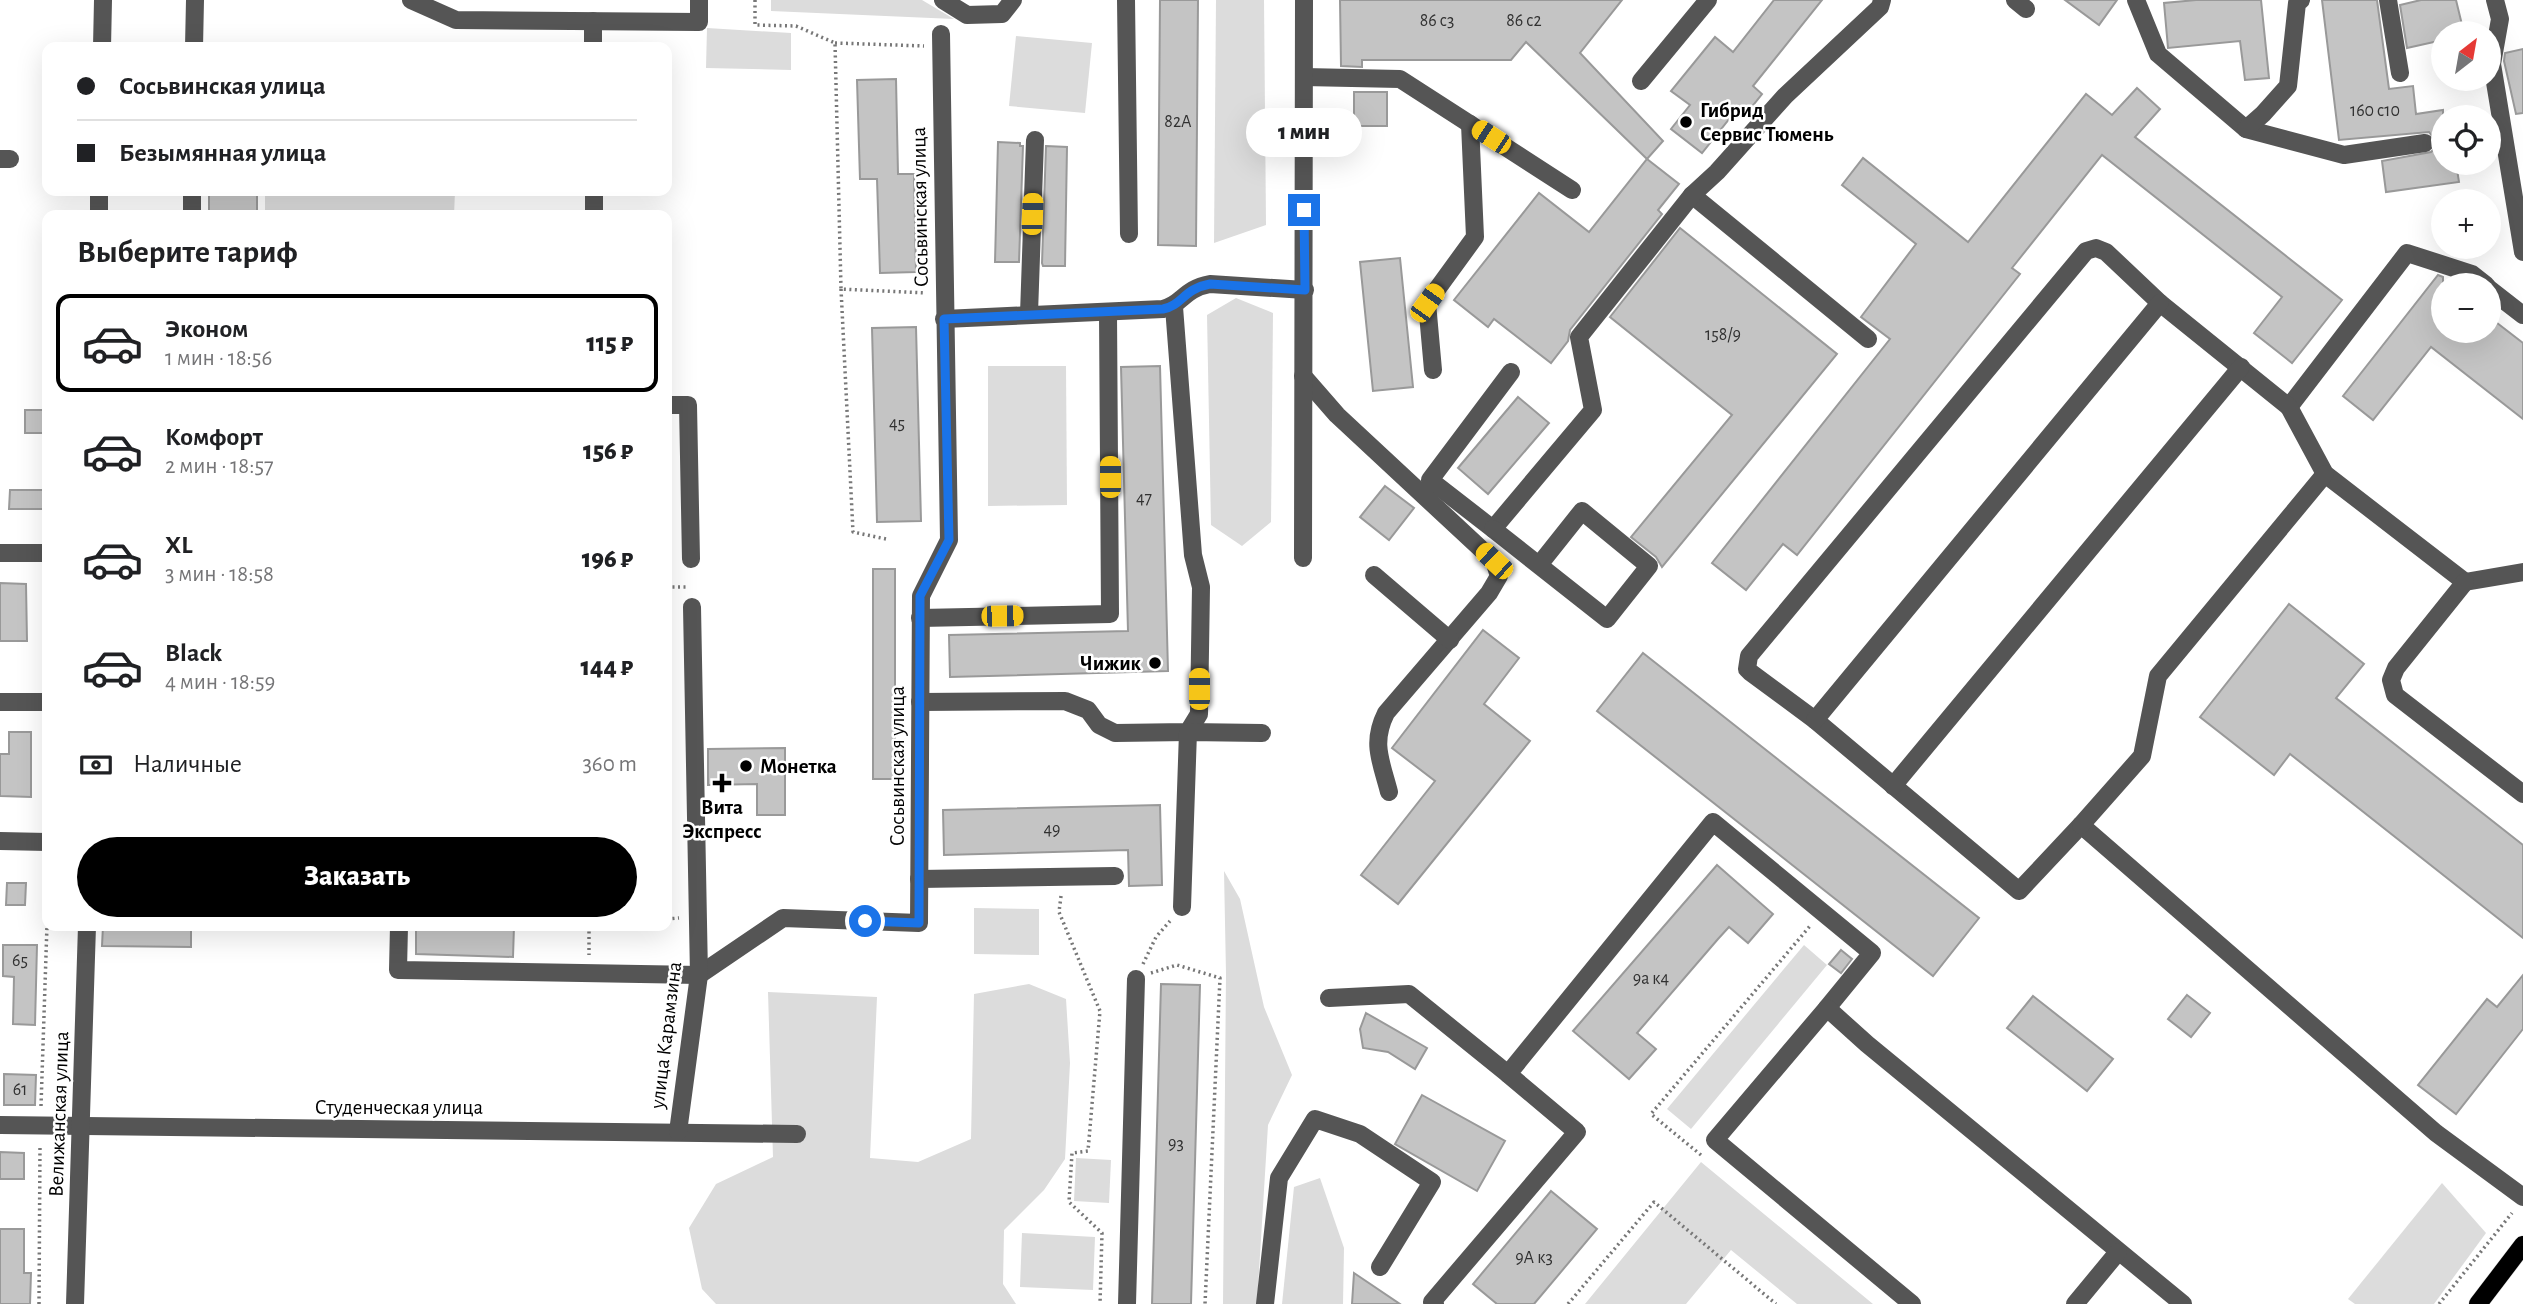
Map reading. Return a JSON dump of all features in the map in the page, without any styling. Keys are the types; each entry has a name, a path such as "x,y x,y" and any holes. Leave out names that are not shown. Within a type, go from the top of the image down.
{"main road":[{"path":"2478,1304 2523,1245"}],"street":[{"path":"103,0 103,42"},
{"path":"194,42 195,0"},
{"path":"411,0 456,20 699,22 699,0"},
{"path":"943,0 967,15 1002,14 1013,0"},
{"path":"1126,0 1129,234"},
{"path":"1303,558 1304,0"},
{"path":"1641,81 1709,0"},
{"path":"1493,529 1593,410 1579,337 1692,195 1717,172 1785,96 1880,7 1882,0"},
{"path":"2136,0 2158,54 2246,129 2344,155 2425,143"},
{"path":"2246,129 2288,86 2297,3 2301,0"},
{"path":"2388,0 2400,73"},
{"path":"2495,0 2500,19 2492,64 2523,252"},
{"path":"593,21 593,42"},
{"name":"Сосьвинская улица","path":"699,975 783,918 919,923 920,596 949,540 941,40"},
{"path":"1304,78 1401,79 1572,190"},
{"path":"1433,370 1427,303 1475,237 1470,124"},
{"path":"1029,314 1035,139"},
{"path":"1692,195 1868,339"},
{"path":"2325,474 2158,676 2142,757 2020,891 1815,720 1747,669 1749,656 2086,251 2096,248 2106,252 2160,303 2289,407 2325,474 2465,582"},
{"path":"2289,407 2407,253 2469,273"},
{"path":"944,319 1108,313 1174,307 1189,291 1210,284 1305,290"},
{"path":"2501,297 2523,315"},
{"path":"1815,720 2160,303"},
{"path":"1174,307 1193,555 1201,587 1199,714 1188,732 1182,907"},
{"path":"920,618 1110,614 1108,313"},
{"path":"1893,786 2241,366"},
{"path":"1511,372 1430,480 1608,619 1649,566 1582,511 1539,565"},
{"path":"1303,376 1337,415 1494,561 1499,576 1489,593 1386,713 1379,727 1376,743 1389,792"},
{"path":"672,405 688,405 691,559"},
{"path":"0,552 42,554"},
{"path":"2523,572 2465,582 2396,668 2391,680 2395,695 2523,794"},
{"path":"1374,575 1450,640"},
{"name":"улица Карамзина","path":"678,1132 699,975 692,607"},
{"path":"920,702 1065,701 1088,710 1099,725 1115,733 1262,733"},
{"path":"0,702 42,702"},
{"path":"1508,1074 1713,822 1872,953 1715,1140 1912,1304"},
{"path":"2081,825 2519,1204"},
{"path":"0,841 42,842"},
{"path":"919,878 1115,876"},
{"name":"Велижанская улица","path":"75,1304 87,931"},
{"path":"399,931 398,970 699,975"},
{"path":"1127,1304 1136,979"},
{"path":"1329,998 1409,994 1577,1132 1432,1302 1435,1304"},
{"path":"1827,1008 1867,1044 2183,1304"},
{"path":"1265,1304 1279,1178 1315,1119 1360,1134 1432,1182 1380,1267"},
{"name":"Студенческая улица","path":"0,1125 797,1134"},
{"path":"2075,1304 2118,1252"}],"path":[{"path":"755,0 755,24 796,26 835,44 941,40"},
{"path":"835,44 841,289 853,532 886,539"},
{"path":"841,289 944,293"},
{"path":"691,559 692,607"},
{"path":"672,587 692,587"},
{"path":"1063,876 1059,912 1100,1011 1088,1151 1072,1153 1069,1202 1102,1233 1100,1304"},
{"path":"1136,979 1156,937 1182,907"},
{"path":"589,931 590,974"},
{"path":"1136,979 1177,965 1220,978 1205,1304"},
{"path":"1568,1304 1654,1202 1776,1304"},
{"path":"2439,1304 2519,1204"}],"shaded area":[{"path":"771,0 922,0 954,19 771,11"},
{"path":"1216,0 1264,0 1266,225 1214,243"},
{"path":"707,28 791,33 791,70 706,68"},
{"path":"1016,36 1092,43 1085,113 1009,106"},
{"path":"265,196 455,196 454,210 265,210"},
{"path":"1236,298 1273,313 1271,522 1242,546 1211,525 1207,315"},
{"path":"988,366 1066,366 1067,505 988,506"},
{"path":"1224,871 1240,899 1264,1007 1292,1075 1268,1125 1257,1304 1223,1304 1226,974"},
{"path":"974,908 1039,909 1039,955 974,954"},
{"path":"1804,945 1827,965 1691,1129 1667,1109"},
{"path":"1029,984 1066,999 1070,1063 1065,1159 1044,1190 1004,1230 1003,1284 1016,1304 716,1304 702,1289 689,1228 716,1184 773,1157 768,992 877,997 870,1158 918,1162 971,1139 974,994"},
{"path":"1076,1158 1111,1160 1109,1203 1074,1201"},
{"path":"1701,1162 1873,1304 1797,1304 1731,1250 1686,1304 1585,1304"},
{"path":"1320,1178 1344,1248 1343,1304 1282,1304 1294,1187"},
{"path":"2442,1183 2486,1233 2434,1304 2355,1304 2348,1299"},
{"path":"1022,1233 1095,1237 1093,1290 1020,1287"}],"building":[{"path":"1160,0 1198,0 1196,246 1158,245"},
{"path":"1340,0 1622,0 1580,53 1663,141 1647,159 1526,42 1511,60 1362,60 1362,67 1341,66"},
{"path":"1774,0 1822,0 1753,86 1762,94 1746,114 1738,108 1702,153 1671,129 1690,105 1671,91 1715,37 1733,52"},
{"path":"2065,0 2117,0 2099,25"},
{"path":"2261,0 2269,78 2245,80 2240,41 2168,48 2164,3"},
{"path":"2322,0 2377,0 2389,89 2413,86 2416,114 2431,112 2431,135 2429,132 2339,140"},
{"path":"2421,0 2456,0 2461,21 2431,21 2431,43 2407,48 2400,5"},
{"path":"2523,49 2523,113 2516,114 2504,61 2505,53"},
{"path":"896,79 898,174 914,174 916,272 880,273 877,179 860,179 857,80"},
{"path":"2137,88 2160,109 2135,137 2342,300 2292,363 2254,333 2282,297 2102,155 2012,268 2020,274 1797,555 1783,544 1746,590 1712,563 1890,339 1861,317 1916,244 1842,185 1863,158 1968,242 2086,94 2112,115"},
{"path":"1354,92 1387,92 1387,126 1354,126"},
{"path":"998,142 1020,143 1020,146 1023,146 1019,262 995,262"},
{"path":"1046,146 1067,147 1065,266 1043,266 1042,263"},
{"path":"2431,152 2431,175 2458,175 2459,182 2386,192 2382,161"},
{"path":"1647,159 1679,184 1658,210 1662,214 1570,330 1568,341 1551,363 1494,319 1488,327 1454,300 1539,193 1589,232"},
{"path":"209,196 257,196 257,210 209,210"},
{"path":"1680,228 1837,354 1662,567 1656,557 1631,537 1732,415 1610,317"},
{"path":"1400,258 1413,387 1373,391 1360,262"},
{"path":"2431,284 2431,343 2501,343 2501,326 2523,343 2523,419 2431,347 2373,420 2343,396"},
{"path":"916,327 921,521 877,522 872,328"},
{"path":"1160,366 1168,671 950,677 949,635 1128,631 1121,367"},
{"path":"1518,397 1549,423 1488,494 1458,468"},
{"path":"25,410 42,410 42,433 25,433"},
{"path":"1385,486 1414,508 1389,540 1360,517"},
{"path":"10,490 42,490 42,509 9,509"},
{"path":"873,569 895,569 895,779 873,779"},
{"path":"0,583 26,584 27,641 0,641"},
{"path":"2289,604 2364,664 2336,698 2523,845 2523,938 2290,754 2274,775 2200,717"},
{"path":"1483,630 1519,658 1484,704 1530,741 1398,904 1361,875 1435,781 1392,748"},
{"path":"1643,653 1979,918 1933,976 1597,711"},
{"path":"9,732 31,732 31,797 0,796 0,754 9,754"},
{"name":"Монетка","path":"785,748 785,815 757,815 757,784 708,785 708,749"},
{"path":"1160,805 1162,885 1129,886 1128,850 944,855 943,810"},
{"path":"1717,865 1773,914 1748,943 1729,927 1718,939 1637,1033 1656,1049 1629,1079 1573,1031"},
{"path":"7,883 26,883 25,905 6,905"},
{"path":"103,931 191,931 191,947 102,946"},
{"path":"416,931 514,931 513,957 416,954"},
{"path":"3,945 37,945 35,1025 13,1024 14,977 3,976"},
{"path":"1841,950 1852,959 1841,973 1829,964"},
{"path":"2523,975 2523,1029 2456,1114 2418,1085 2487,999 2497,1007"},
{"path":"1161,984 1200,985 1191,1304 1152,1304"},
{"path":"2187,995 2210,1013 2191,1037 2168,1019"},
{"path":"2033,996 2113,1059 2087,1091 2007,1028"},
{"path":"1366,1013 1427,1048 1415,1069 1388,1052 1363,1048 1360,1029"},
{"path":"4,1074 36,1075 35,1105 4,1105"},
{"path":"1422,1095 1505,1141 1477,1191 1395,1144"},
{"path":"0,1152 24,1153 24,1179 0,1179"},
{"path":"1551,1191 1597,1229 1534,1304 1497,1304 1473,1284"},
{"path":"0,1229 24,1229 24,1273 31,1273 30,1304 0,1304"},
{"path":"1354,1273 1400,1304 1352,1304"}],"place":[{"name":"Гибрид Сервис Тюмень","path":"1686,122"},
{"name":"Чижик","path":"1155,663"},
{"name":"Монетка","path":"746,766"},
{"name":"Вита Экспресс","path":"722,783"}],"route":[{"path":"865,921 919,923 920,596 949,540 944,319 1163,309 1174,307 1183,295 1196,287 1210,284 1305,290 1304,210"}]}
